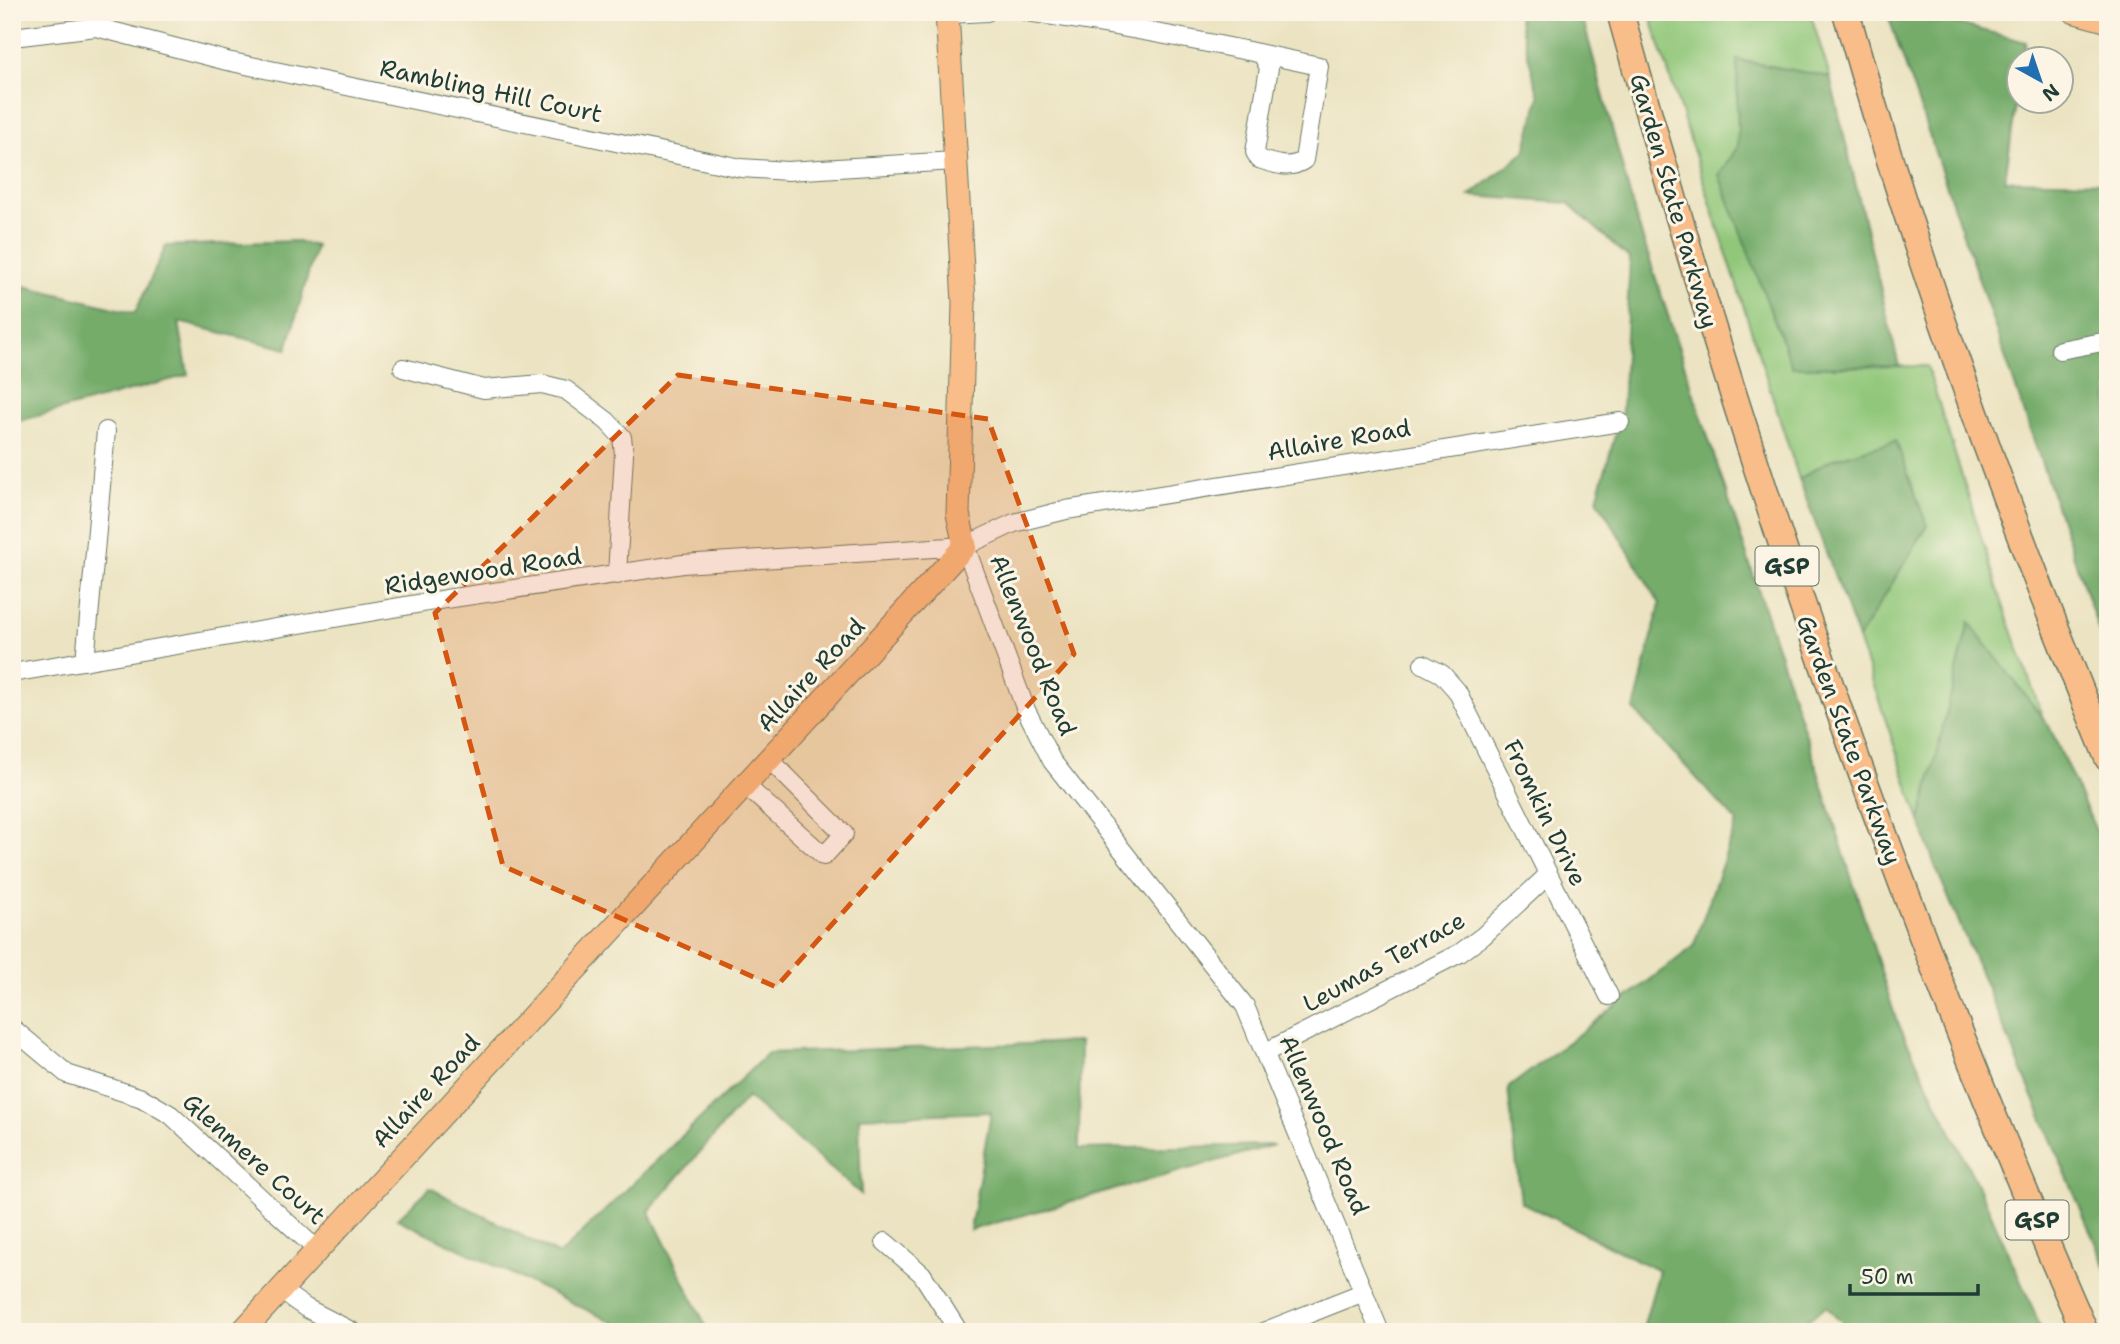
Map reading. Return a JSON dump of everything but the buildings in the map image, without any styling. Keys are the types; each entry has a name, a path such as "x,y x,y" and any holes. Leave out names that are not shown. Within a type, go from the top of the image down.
{"highway":[{"name":"Garden State Parkway","path":"1620,12 1693,270 1799,602 1916,920 1990,1109 2085,1332"},
{"path":"1846,12 1924,263 2010,509 2108,758"}],"main road":[{"path":"2074,12 2108,21"},
{"name":"Allenwood Road","path":"947,13 964,303 958,514 965,546"},
{"name":"Allaire Road","path":"242,1332 965,546"}],"street":[{"path":"947,13 987,12"},
{"path":"1027,12 1262,54 1319,66 1304,160 1297,165 1277,165 1259,159 1255,152 1269,68 1262,54"},
{"name":"Rambling Hill Court","path":"21,36 96,27 227,61 741,168 787,171 956,160"},
{"path":"2060,350 2108,341"},
{"path":"403,368 484,389 542,384 566,390 607,421 622,437 624,454 617,575"},
{"name":"Allaire Road","path":"965,546 1013,523 1066,510 1620,422"},
{"path":"85,661 106,431"},
{"name":"Ridgewood Road","path":"12,673 446,599 683,564 965,546"},
{"name":"Allenwood Road","path":"965,546 1026,710 1052,761 1081,801 1231,983 1245,1006 1380,1332"},
{"name":"Fromkin Drive","path":"1423,664 1442,674 1457,691 1609,996"},
{"path":"745,785 824,856 844,834 769,759"},
{"name":"Leumas Terrace","path":"1266,1052 1460,953 1483,936 1548,875"},
{"name":"Glenmere Court","path":"12,1028 67,1074 142,1098 171,1115 316,1249"},
{"path":"885,1242 922,1274 959,1332"},
{"path":"280,1290 319,1324 353,1332"},
{"path":"1263,1332 1364,1292"}],"highlighted area":[{"path":"678,375 988,419 1074,654 776,987 503,866 435,613"}],"green space":[{"path":"1517,12 1581,12 1636,218 1821,781 1896,1019 1988,1207 2043,1332 1852,1332 1826,1306 1792,1332 1642,1332 1659,1271 1521,1202 1508,1088 1693,947 1737,822 1634,710 1660,604 1597,499 1622,411 1630,259 1568,203 1470,196 1525,152 1539,97"},
{"path":"1649,12 1810,12 1830,77 1737,60 1738,146 1792,367 1927,366 2002,602 2043,718 1969,623 1920,821 1858,639 1927,526 1830,460 1799,479"},
{"path":"1887,12 1914,12 2026,42 2025,46 2004,46 2004,116 2014,116 2005,180 2108,182 2108,657"},
{"path":"1737,60 1830,77 1899,366 1792,367 1719,175 1738,146"},
{"path":"295,241 316,246 287,349 179,322 188,375 12,423 12,283 135,313 166,246"},
{"path":"1896,441 1927,526 1858,639 1799,479 1830,460"},
{"path":"1969,622 2049,726 2108,857 2108,1273 1935,866 1920,821"},
{"path":"1080,1042 1079,1149 1274,1145 970,1230 991,1112 859,1117 861,1194 747,1097 649,1211 709,1332 633,1332 397,1219 430,1188 559,1255 768,1053"}]}
